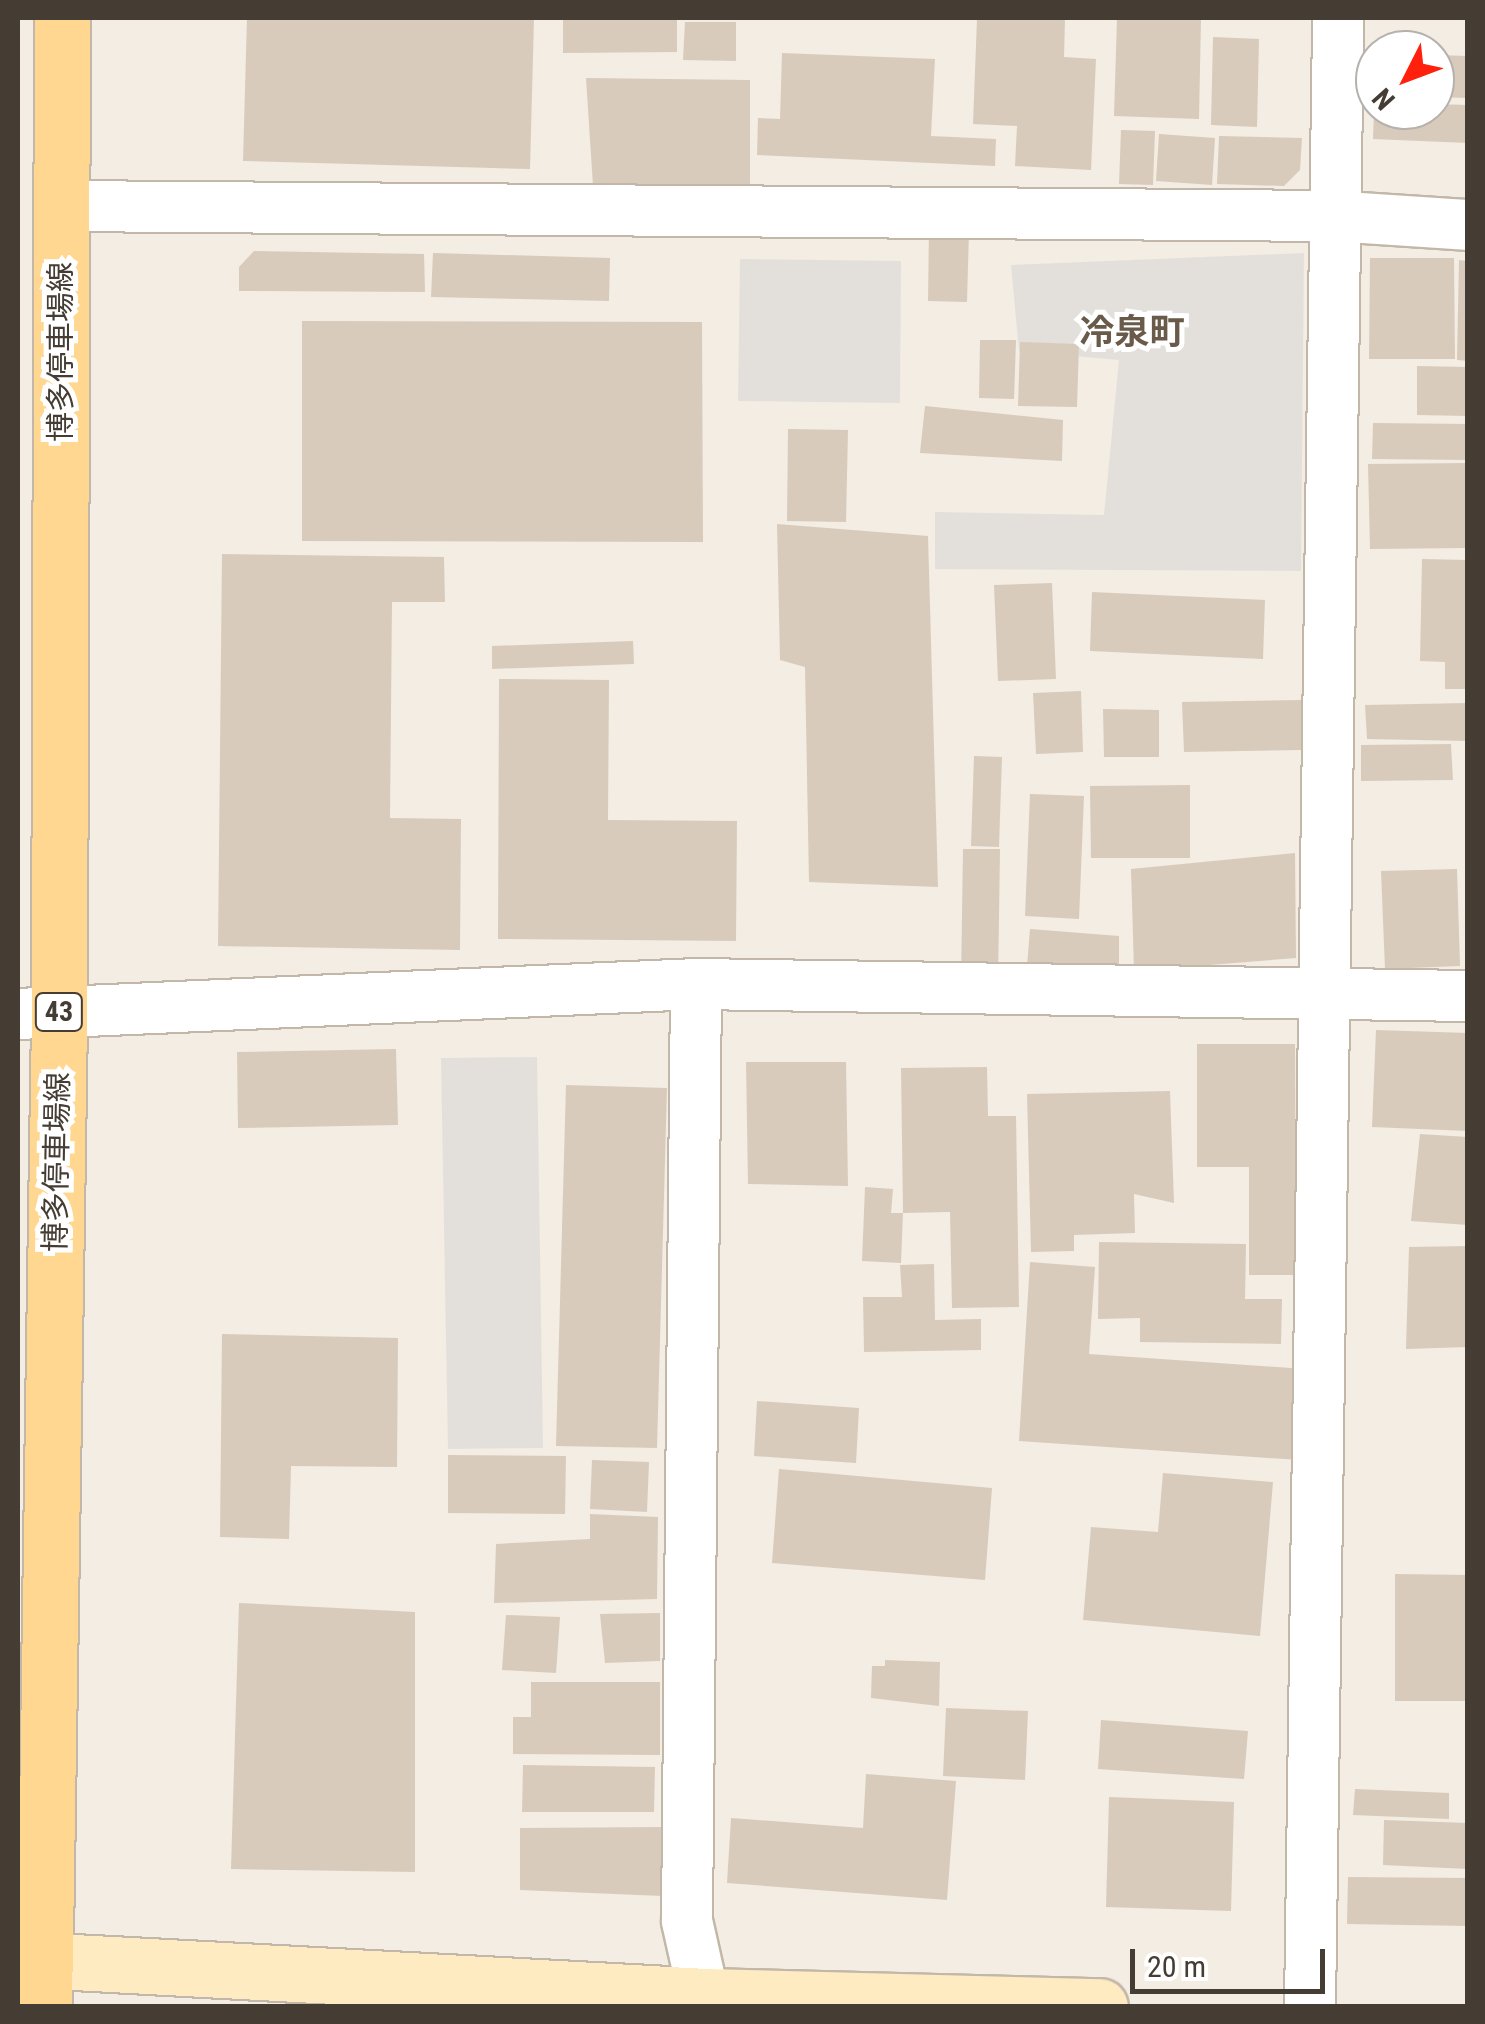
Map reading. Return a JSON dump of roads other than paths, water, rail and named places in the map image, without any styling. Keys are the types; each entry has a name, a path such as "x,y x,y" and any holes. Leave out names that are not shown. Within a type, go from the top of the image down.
{"main road":[{"name":"博多停車場線","path":"35,1975 38,1014 61,206 62,18"}],"street":[{"path":"1310,2006 1332,216 1338,18"},
{"path":"61,206 1332,216 1468,225"},
{"path":"696,984 686,1922 706,2001"},
{"path":"38,1014 696,984 1468,996"},
{"path":"35,1975 706,2001 1100,2006"}],"district":[{"name":"冷泉町","path":"1132,333"}]}
